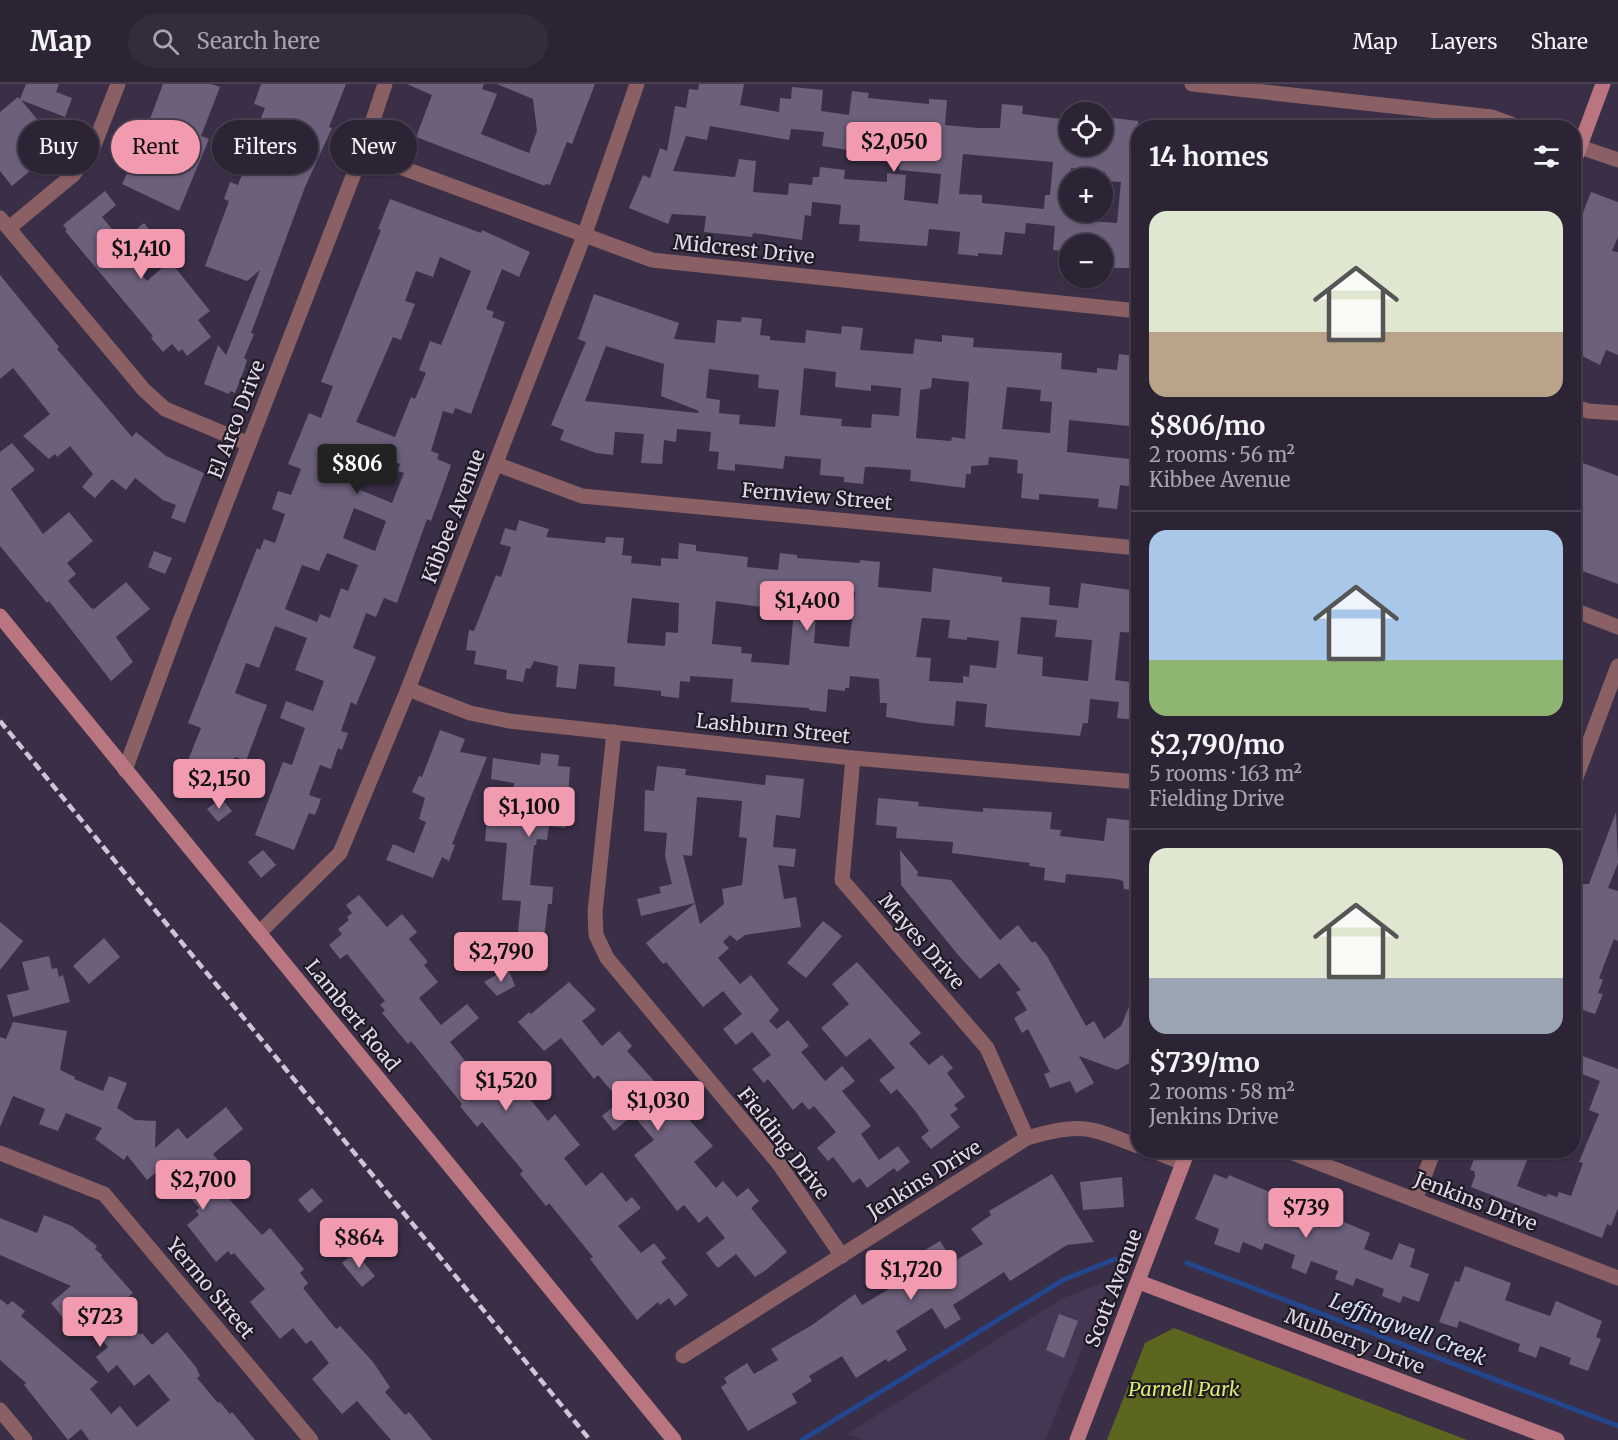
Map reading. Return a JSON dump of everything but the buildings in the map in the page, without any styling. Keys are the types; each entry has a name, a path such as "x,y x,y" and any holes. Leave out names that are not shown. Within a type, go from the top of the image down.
{"main road":[{"path":"1581,135 1603,84"},
{"name":"Lambert Road","path":"0,616 674,1440"},
{"name":"Scott Avenue","path":"1077,1440 1185,1158"},
{"name":"Mulberry Drive","path":"1139,1282 1557,1440"}],"street":[{"path":"118,84 93,148 73,175 4,223 144,390 165,409 249,444"},
{"name":"El Arco Drive","path":"373,120 385,84"},
{"name":"Kibbee Avenue","path":"259,933 340,853 408,689 496,464 584,236 638,84"},
{"path":"1192,84 1492,117 1500,120"},
{"path":"1581,148 1618,160"},
{"name":"El Arco Drive","path":"125,770 354,174"},
{"name":"Midcrest Drive","path":"417,174 652,260 1131,309"},
{"path":"1581,408 1618,413"},
{"name":"Fernview Street","path":"496,464 582,496 1131,547"},
{"path":"1581,613 1618,627"},
{"path":"1581,764 1618,666"},
{"name":"Lashburn Street","path":"408,689 470,713 509,721 852,758 1131,781"},
{"name":"Fielding Drive","path":"614,732 595,912 596,935 607,958 779,1164 842,1256"},
{"name":"Mayes Drive","path":"852,758 842,880 987,1048 1027,1138"},
{"name":"Jenkins Drive","path":"683,1356 1027,1138 1065,1128 1091,1128 1131,1143"},
{"name":"Yermo Street","path":"0,1153 104,1194 311,1440"},
{"name":"Jenkins Drive","path":"1306,1158 1618,1278"},
{"path":"1415,1200 1431,1158"},
{"path":"0,1410 25,1440"}],"shaded area":[{"path":"1110,1280 1045,1440 864,1440 847,1434 1061,1299"}],"green space":[{"name":"Parnell Park","path":"1174,1328 1467,1440 1107,1440 1145,1343"}],"waterway":[{"name":"Leffingwell Creek","path":"802,1440 1063,1280 1115,1259"},
{"name":"Leffingwell Creek","path":"1187,1263 1618,1426"}],"railway":[{"path":"0,721 590,1440"}]}
